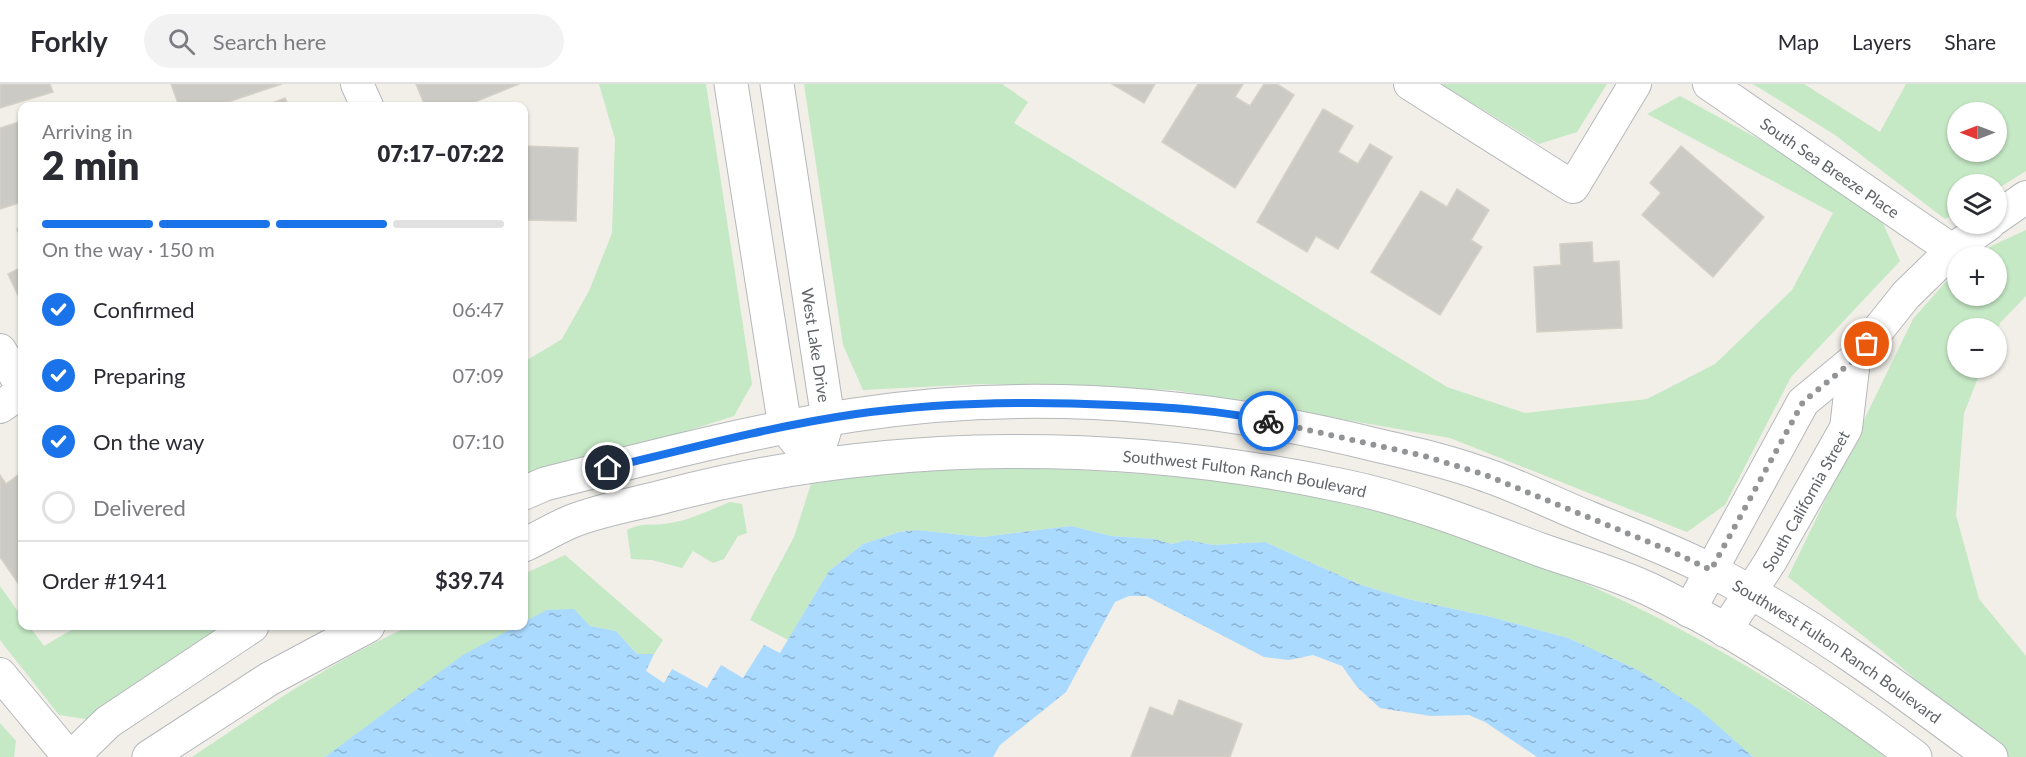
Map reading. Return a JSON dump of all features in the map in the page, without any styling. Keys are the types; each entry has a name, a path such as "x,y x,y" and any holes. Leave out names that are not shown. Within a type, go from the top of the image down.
{"street":[{"path":"357,84 365,102"},
{"path":"731,84 786,427 815,464"},
{"name":"West Lake Drive","path":"777,84 828,419 815,464"},
{"path":"1410,84 1573,187 1635,84"},
{"name":"South Sea Breeze Place","path":"1709,84 1947,247"},
{"path":"2007,210 2026,197"},
{"path":"1958,246 1975,234"},
{"path":"1689,611 1803,402 1854,360 1906,295 1947,255"},
{"path":"0,350 18,380"},
{"name":"South California Street","path":"1725,631 1770,562 1846,428 1854,360"},
{"path":"0,407 18,395"},
{"name":"Southwest Fulton Ranch Boulevard","path":"528,491 545,484 713,442 786,427 828,419 951,405 1062,402 1174,408 1257,419 1367,443 1483,474 1673,552 1711,570 1866,664 1991,757"},
{"name":"Southwest Fulton Ranch Boulevard","path":"528,544 572,521 724,481 815,464 963,453 1051,451 1248,469 1347,486 1430,509 1651,590 1725,631 1841,702 1915,757"},
{"path":"0,674 70,757 108,722 246,630"},
{"path":"149,757 269,679 361,630"}],"green space":[{"path":"599,84 706,84 752,384 734,416 528,482 528,360 562,339 589,291 612,233 615,139"},
{"path":"804,84 1002,84 1028,102 1014,123 1447,387 1525,413 1647,399 1715,364 1792,290 1833,213 1647,114 1680,96 1781,151 1881,219 1900,261 1791,377 1725,505 1687,532 1450,438 1174,390 981,384 863,390 843,345"},
{"path":"1441,84 1607,84 1577,132 1539,144"},
{"path":"1753,84 1804,84 1880,132 1906,84 2026,84 2026,171 2007,183 2007,174 1947,174 1947,218 1945,219 1835,135"},
{"path":"2026,230 2026,296 2005,318 1947,318 1947,378 1978,378 1964,413 1956,515 1979,599 2026,656 2026,757 2007,757 1881,650 1788,577 1913,319 1947,280 1947,306 2007,306 2007,246 1992,246"},
{"path":"989,466 1101,471 1287,490 1417,523 1472,540 1579,581 1682,630 1821,712 1885,757 1753,757 1638,670 1568,638 1491,617 1408,599 1361,585 1265,542 1213,545 1187,540 1172,544 1154,539 1111,536 1071,526 982,537 917,530 899,532 863,544 829,571 788,640 750,620 794,537 811,484 902,470"},
{"path":"730,502 742,504 747,533 738,536 724,559 713,563 693,551 682,568 652,560 631,559 627,530 641,525 680,521"},
{"path":"565,555 663,640 654,654 637,654 616,631 590,626 528,622 528,572"},
{"path":"0,586 18,611 18,630 32,630 44,646 71,630 227,630 92,720 59,715 0,640"},
{"path":"402,630 512,630 325,757 192,757 325,670"},
{"path":"0,723 16,741 14,757 0,757"}],"water":[{"path":"1071,526 1111,536 1154,539 1172,544 1187,540 1213,545 1265,542 1361,585 1408,599 1491,617 1568,638 1638,670 1700,710 1753,757 1537,757 1485,722 1469,715 1431,716 1380,708 1357,687 1342,666 1313,655 1289,660 1264,657 1146,596 1129,596 1115,602 1066,692 1000,745 993,757 325,757 463,655 510,630 528,630 528,620 547,610 574,609 590,626 616,631 637,654 654,654 646,671 664,683 672,669 707,688 721,665 743,678 764,645 780,653 829,571 863,544 899,532 917,530 982,537"}],"building":[{"path":"0,84 50,84 53,92 0,108"},
{"path":"171,84 282,84 228,102 178,102"},
{"path":"416,84 519,84 475,102 423,102"},
{"path":"1112,84 1155,84 1144,103"},
{"path":"1198,84 1243,84 1235,97 1250,106 1264,84 1277,84 1294,95 1235,188 1162,142"},
{"path":"285,98 287,102 275,102"},
{"path":"1323,109 1353,126 1338,152 1358,164 1370,144 1392,157 1338,249 1316,236 1307,252 1257,222"},
{"path":"18,122 18,203 0,209 0,128"},
{"path":"528,146 578,148 576,221 528,220"},
{"path":"1681,146 1764,217 1713,277 1642,215 1661,193 1650,183"},
{"path":"1457,189 1489,210 1471,240 1482,247 1440,315 1371,272 1421,191 1447,207"},
{"path":"1592,242 1593,263 1619,261 1622,328 1537,332 1534,267 1561,265 1560,244"},
{"path":"18,269 18,295 8,274"},
{"path":"0,475 6,484 18,475 18,583 0,557"},
{"path":"1179,700 1242,724 1230,757 1131,757 1150,707 1173,716"}],"way so far":[{"path":"1268,421 1424,456 1483,474 1533,493 1711,570 1803,402 1854,360 1867,344"}],"route":[{"path":"608,468 713,442 806,423 856,414 951,405 1062,402 1152,406 1268,421"}]}
